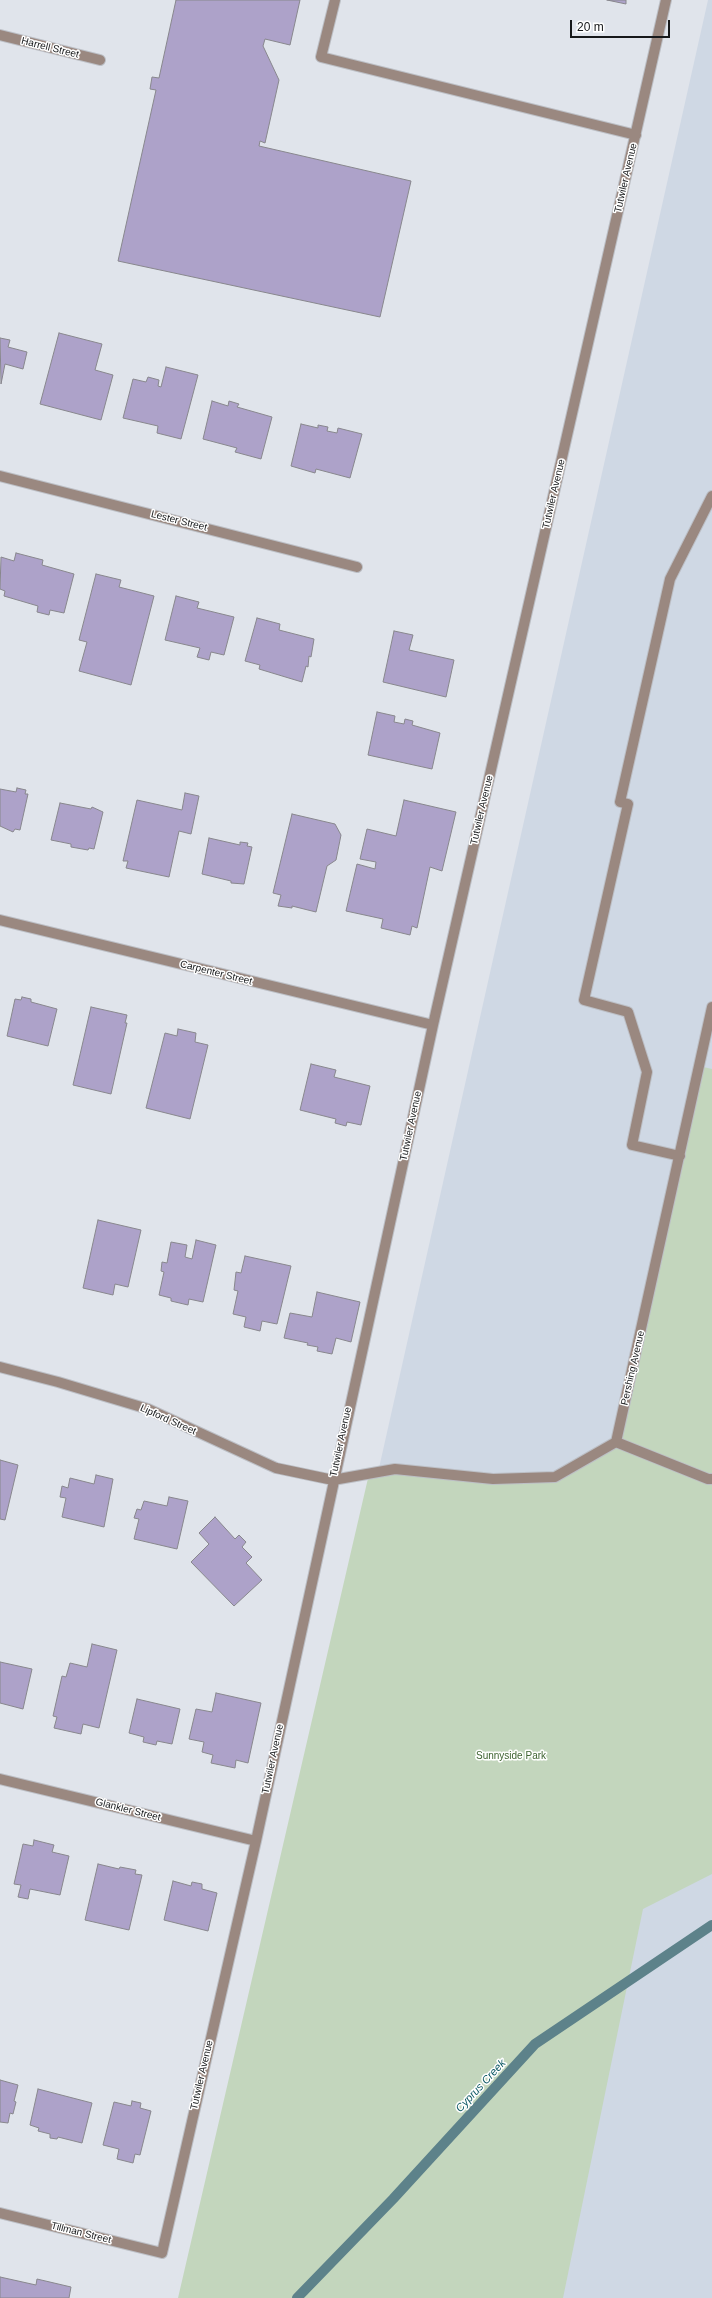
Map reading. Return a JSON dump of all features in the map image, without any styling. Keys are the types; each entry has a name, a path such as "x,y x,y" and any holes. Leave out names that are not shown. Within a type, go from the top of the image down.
{"street":[{"path":"335,0 321,57 636,135"},
{"name":"Tutwiler Avenue","path":"162,2253 256,1841 333,1480 433,1025 666,0"},
{"name":"Harrell Street","path":"0,35 100,60"},
{"name":"Lester Street","path":"0,476 358,567"},
{"path":"680,1156 632,1145 648,1072 628,1012 584,1000 628,804 620,802 670,579 712,496"},
{"name":"Carpenter Street","path":"0,920 433,1025"},
{"name":"Pershing Avenue","path":"616,1442 712,1007"},
{"name":"Lipford Street","path":"0,1368 58,1382 148,1409 221,1445 276,1468 333,1480"},
{"path":"333,1480 395,1469 493,1478 555,1477 616,1442 708,1479 712,1479"},
{"name":"Glankler Street","path":"0,1779 256,1841"},
{"name":"Tillman Street","path":"0,2213 162,2253"}],"shaded area":[{"path":"708,0 712,0 712,2298 193,2298"}],"green space":[{"name":"Sunnyside Park","path":"699,1066 712,1069 712,1874 643,1909 563,2298 178,2298 369,1474 555,1477 616,1442"}],"building":[{"path":"176,0 300,0 290,45 265,39 263,46 279,80 265,143 260,141 259,146 411,181 380,317 118,261 156,90 150,89 152,77 159,78"},
{"path":"607,0 626,0 626,4"},
{"path":"59,333 102,344 95,370 113,375 101,420 40,404"},
{"path":"0,338 10,340 8,347 27,352 23,369 5,364 1,384"},
{"path":"166,367 198,375 181,439 157,433 158,426 123,418 133,379 146,382 148,377 159,380 158,386 161,387"},
{"path":"212,401 228,406 229,401 239,404 237,407 272,417 261,459 235,452 237,448 203,439"},
{"path":"301,424 318,428 318,425 328,427 327,431 337,433 338,428 362,434 350,478 316,469 315,473 291,466"},
{"path":"16,553 43,560 42,565 74,574 64,613 50,610 49,615 37,612 38,606 4,596 5,591 0,589 1,557 14,561"},
{"path":"96,574 121,580 119,587 154,596 131,685 79,671 87,642 79,640"},
{"path":"176,596 199,602 197,608 234,617 224,655 211,652 209,660 197,657 200,648 165,640"},
{"path":"257,618 280,624 279,630 314,639 311,657 309,656 308,667 306,666 302,682 259,669 260,665 245,661"},
{"path":"394,631 413,635 409,650 454,660 446,697 383,682"},
{"path":"377,712 395,716 394,722 404,724 405,719 413,721 412,725 440,733 432,769 368,755"},
{"path":"17,788 26,790 25,794 28,794 20,830 15,829 13,832 0,826 0,789 16,792"},
{"path":"185,793 199,796 191,834 179,831 169,877 126,868 128,861 123,861 137,800 182,810"},
{"path":"404,800 456,812 442,871 430,867 417,928 412,926 410,935 381,928 383,919 346,911 357,864 375,869 376,862 360,859 367,829 396,836"},
{"path":"60,803 91,809 92,807 103,812 94,849 89,848 88,850 71,847 71,844 51,840"},
{"path":"292,814 335,824 341,835 336,860 327,866 316,912 292,906 292,908 278,906 281,895 273,893"},
{"path":"209,838 240,845 240,842 248,843 247,846 252,847 244,884 231,883 231,881 202,874"},
{"path":"22,997 31,999 31,1002 57,1009 48,1046 7,1036 15,999 21,1000"},
{"path":"91,1007 127,1015 125,1023 127,1023 111,1094 73,1085"},
{"path":"178,1029 196,1033 195,1042 208,1045 190,1119 146,1108 165,1033 177,1036"},
{"path":"311,1064 336,1070 334,1077 370,1086 361,1125 347,1122 346,1126 335,1123 336,1119 300,1110"},
{"path":"98,1220 141,1230 128,1287 115,1284 113,1295 83,1288"},
{"path":"196,1240 216,1245 203,1302 189,1299 188,1305 171,1301 171,1298 159,1295 164,1272 161,1271 162,1262 167,1263 171,1242 187,1245 185,1257 192,1259"},
{"path":"245,1256 291,1266 277,1324 262,1321 260,1331 244,1327 246,1317 233,1314 238,1291 234,1290 236,1272 241,1273"},
{"path":"317,1292 360,1302 351,1342 336,1338 332,1354 317,1351 318,1347 307,1345 308,1343 284,1338 290,1313 312,1317"},
{"path":"0,1460 18,1465 5,1520 0,1519"},
{"path":"96,1475 113,1479 104,1527 62,1517 66,1498 60,1497 62,1486 68,1488 70,1478 94,1484"},
{"path":"169,1497 188,1501 177,1549 134,1539 139,1519 134,1518 137,1509 141,1510 144,1501 167,1506"},
{"path":"215,1517 235,1539 239,1535 246,1542 242,1547 252,1557 246,1563 262,1580 234,1606 191,1562 209,1544 199,1533"},
{"path":"92,1644 117,1650 99,1728 83,1724 81,1734 54,1728 57,1717 53,1716 62,1676 66,1677 70,1663 87,1667"},
{"path":"0,1662 32,1669 23,1709 0,1703"},
{"path":"216,1693 261,1703 248,1763 236,1760 235,1768 211,1763 213,1755 202,1752 204,1742 189,1739 196,1709 212,1712"},
{"path":"137,1699 180,1709 172,1744 157,1741 156,1745 143,1742 144,1737 129,1733"},
{"path":"34,1840 54,1845 52,1852 69,1856 60,1895 30,1889 28,1899 18,1897 21,1885 14,1884 23,1844 33,1846"},
{"path":"98,1864 119,1869 120,1867 136,1870 135,1874 142,1875 129,1930 85,1920"},
{"path":"173,1881 191,1886 192,1882 202,1884 202,1889 217,1893 208,1931 164,1920"},
{"path":"0,2080 18,2085 14,2101 16,2102 13,2114 10,2113 8,2123 0,2122"},
{"path":"38,2089 92,2103 82,2143 58,2137 57,2139 50,2138 50,2134 38,2131 39,2128 30,2125"},
{"path":"132,2101 141,2103 140,2108 151,2111 140,2155 135,2154 133,2163 117,2159 119,2149 103,2145 114,2102 131,2106"},
{"path":"0,2277 36,2285 37,2279 71,2287 69,2298 0,2298"}],"waterway":[{"name":"Cyprus Creek","path":"297,2298 393,2199 535,2044 712,1925"}]}
